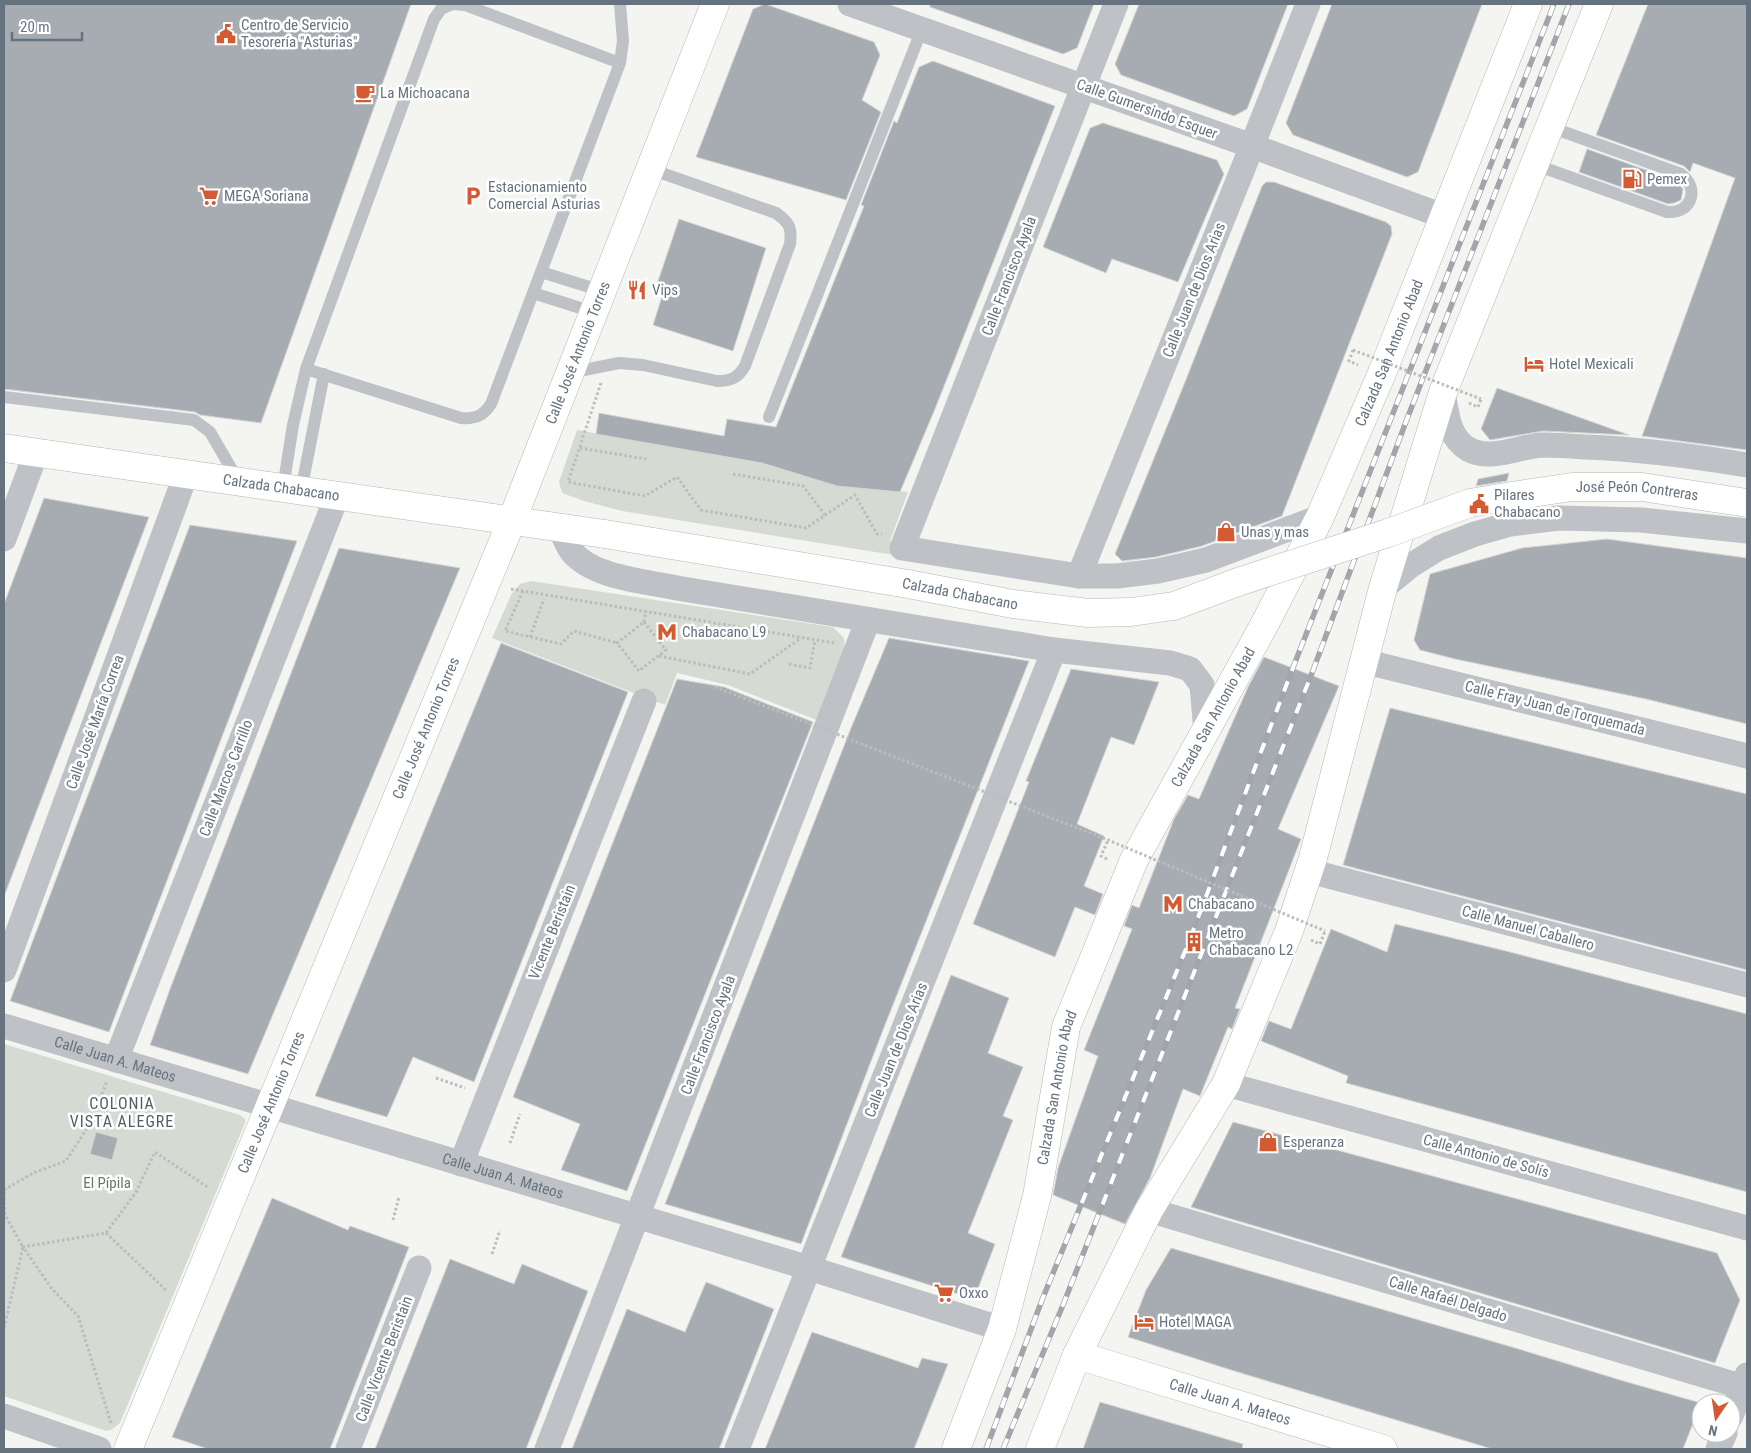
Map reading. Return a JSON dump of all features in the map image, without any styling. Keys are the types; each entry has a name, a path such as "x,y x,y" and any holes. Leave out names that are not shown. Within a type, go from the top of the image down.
{"main road":[{"name":"Calle José Antonio Torres","path":"128,1449 512,520 715,4"},
{"name":"Calzada San Antonio Abad","path":"956,1449 1002,1329 1037,1196 1066,1027 1134,860 1262,629 1320,517 1382,373 1528,4"},
{"path":"1040,1449 1077,1355 1149,1210 1226,1084 1289,931 1309,871 1383,588 1443,392 1536,165 1599,4"},
{"name":"Calzada Chabacano","path":"4,448 605,534 908,584 1013,604 1088,613 1131,612 1174,606 1238,582 1352,544"},
{"name":"José Peón Contreras","path":"1352,544 1470,503 1572,487 1642,487 1747,503"},
{"name":"Calle Juan A. Mateos","path":"1077,1355 1383,1449"}],"street":[{"name":"Calle Gumersindo Esquer","path":"850,4 916,19 1083,86 1443,216"},
{"name":"Calle Francisco Ayala","path":"902,548 1116,4"},
{"name":"Calle Juan de Dios Arias","path":"1079,576 1308,4"},
{"path":"1443,392 1451,432 1469,450 1482,454 1542,445 1628,449 1685,455 1747,465"},
{"path":"4,540 36,453"},
{"name":"Calle José María Correa","path":"4,970 186,474"},
{"name":"Calle Marcos Carrillo","path":"116,1060 337,496"},
{"path":"902,548 1079,576 1117,576 1158,572 1206,560 1320,517"},
{"name":"José Peón Contreras","path":"1383,588 1410,566 1438,548 1475,534 1510,524 1559,518 1641,520 1747,531"},
{"path":"560,528 572,552 591,568 617,576 868,620 1054,650 1162,662 1190,669 1202,685 1206,732"},
{"name":"Calle Francisco Ayala","path":"547,1449 868,620"},
{"name":"Calle Juan de Dios Arias","path":"737,1449 1054,650"},
{"name":"Calle Fray Juan de Torquemada","path":"1363,660 1747,756"},
{"name":"Vicente Beristain","path":"461,1164 644,701"},
{"name":"Calle Manuel Caballero","path":"1309,871 1747,985"},
{"name":"Calle Juan A. Mateos","path":"4,1026 809,1268 1002,1329"},
{"name":"Calle Antonio de Solís","path":"1226,1084 1747,1228"},
{"name":"Calle Rafaél Delgado","path":"1149,1210 1746,1383"},
{"name":"Calle Vicente Beristain","path":"348,1449 419,1268"},
{"path":"4,1416 99,1449"}],"lane":[{"path":"292,489 293,424 306,369 434,19 441,9 452,4 465,5 620,63"},
{"path":"306,369 461,418 473,419 484,414 491,404 620,63 623,41 620,4"},
{"path":"769,417 916,19"},
{"path":"1536,165 1667,212 1676,212 1684,209 1691,196 1692,187 1688,179 1681,174 1550,127"},
{"path":"569,373 619,363 643,364 717,381 728,381 739,376 745,366 790,244 792,232 786,220 776,213 650,169"},
{"path":"541,272 597,301"},
{"path":"533,293 597,301"},
{"path":"292,489 324,374"},
{"path":"4,397 194,420 210,432 239,482"}],"path":[{"path":"1349,362 1353,350 1481,399 1478,407"},
{"path":"602,382 568,482 645,496 677,477 702,510 806,528 855,495 877,534 891,535 902,548"},
{"path":"580,448 646,459"},
{"path":"733,474 803,486 825,515"},
{"path":"485,584 858,647"},
{"path":"523,591 505,631 561,644 574,631 617,643 639,671 666,650 644,622"},
{"path":"530,637 544,599"},
{"path":"617,643 644,622 646,611"},
{"path":"659,656 750,674 801,638"},
{"path":"788,664 810,668 815,640"},
{"path":"716,687 1099,837 1325,931"},
{"path":"112,1426 78,1316 52,1290 23,1247 5,1215 4,1190 33,1173 66,1161 91,1122 116,1060"},
{"path":"436,1078 465,1088"},
{"path":"510,1143 520,1114"},
{"path":"23,1247 106,1233 136,1192 155,1152 230,1203"},
{"path":"393,1220 399,1197"},
{"path":"492,1254 500,1230"},
{"path":"106,1233 186,1309"},
{"path":"4,1328 23,1247"}],"green space":[{"path":"577,430 762,463 838,486 908,492 890,541 900,556 622,511 562,493 559,482"},
{"path":"531,581 833,627 844,638 845,656 819,721 728,685 677,673 665,705 492,638 512,593 520,584"},
{"name":"El Pípila","path":"4,1044 240,1115 245,1119 245,1123 120,1423 111,1430 106,1431 4,1396"}],"building":[{"name":"MEGA Soriana","path":"4,4 411,4 261,423 200,415 195,412 4,389"},
{"path":"765,4 874,42 880,55 862,100 881,112 846,200 696,157 753,9"},
{"path":"930,4 1094,4 1077,48 1063,54 930,7"},
{"path":"1139,4 1288,4 1247,109 1234,116 1121,75 1115,64"},
{"path":"1332,4 1482,4 1418,172 1407,177 1293,135 1286,123"},
{"path":"1648,4 1747,4 1747,450 1642,436 1735,178 1693,163 1690,172 1684,166 1596,135"},
{"path":"933,61 1055,106 935,409 900,492 837,486 762,463 596,434 599,413 724,436 727,419 776,427 864,206 861,205 894,121 897,123 919,67"},
{"path":"1103,123 1217,160 1224,174 1178,282 1112,259 1106,273 1043,247 1090,128"},
{"name":"Pemex","path":"1587,149 1677,181 1683,189 1681,200 1668,204 1579,172"},
{"path":"1266,182 1274,182 1386,222 1391,226 1392,234 1282,516 1202,546 1156,557 1122,561 1115,554 1262,186"},
{"path":"679,219 766,248 733,351 653,325 664,290 656,287"},
{"path":"1497,388 1629,435 1543,431 1490,440 1481,429"},
{"path":"1509,473 1507,481 1476,486 1478,479"},
{"path":"44,498 149,517 4,894 4,604"},
{"path":"190,525 297,541 109,1032 10,1001"},
{"path":"1607,539 1747,558 1747,724 1646,699 1455,659 1420,650 1414,640 1430,574 1522,548"},
{"path":"339,548 460,568 248,1074 150,1045"},
{"path":"889,638 1029,661 883,1030 801,1244 665,1204 851,728"},
{"path":"501,643 628,692 474,1082 413,1057 387,1117 315,1096"},
{"name":"Metro Chabacano L2","path":"1264,657 1339,686 1278,829 1301,839 1235,1008 1240,1009 1232,1029 1228,1027 1200,1096 1183,1089 1150,1178 1125,1224 1053,1195 1058,1168 1098,1056 1084,1050 1132,929 1124,926 1132,905 1139,908 1174,819 1188,795 1199,799 1248,687"},
{"path":"1071,669 1159,682 1134,745 1111,737 1077,824 1104,836 1084,886 1103,894 1095,915 1075,907 1055,957 973,924 1029,782 1026,781"},
{"path":"677,679 724,687 813,722 627,1191 561,1170 580,1124 513,1097"},
{"path":"1390,708 1747,794 1747,970 1343,865"},
{"path":"1395,924 1747,1014 1747,1192 1346,1083 1348,1076 1261,1041 1269,1021 1291,1029 1331,929 1387,952"},
{"path":"951,975 1009,998 988,1053 1023,1067 1003,1116 1013,1120 968,1233 995,1244 974,1299 841,1257"},
{"path":"1233,1122 1717,1253 1740,1300 1715,1363 1191,1207"},
{"path":"96,1132 118,1138 112,1160 90,1154"},
{"path":"272,1198 348,1230 350,1226 409,1247 330,1449 208,1449 172,1437"},
{"path":"1171,1248 1691,1400 1691,1429 1683,1449 1492,1449 1128,1337 1146,1290"},
{"path":"450,1259 514,1284 522,1264 588,1291 526,1449 375,1449"},
{"path":"706,1282 774,1309 719,1449 572,1449 627,1309 685,1332"},
{"path":"812,1332 918,1368 922,1358 948,1364 914,1449 765,1449"},
{"path":"1100,1402 1243,1444 1242,1449 1083,1449"}],"railway":[{"path":"986,1449 1042,1300 1188,944 1294,665 1554,4"},
{"path":"1003,1449 1063,1305 1312,673 1407,419 1569,4"}],"place":[{"name":"Centro de Servicio Tesorería \"Asturias\"","path":"226,34"},
{"name":"La Michoacana","path":"365,93"},
{"name":"Pemex","path":"1632,179"},
{"name":"MEGA Soriana","path":"209,196"},
{"name":"Estacionamiento Comercial Asturias","path":"473,196"},
{"name":"Vips","path":"637,290"},
{"name":"Hotel Mexicali","path":"1534,364"},
{"name":"Pilares Chabacano","path":"1479,504"},
{"name":"Unas y mas","path":"1226,532"},
{"name":"Chabacano L9","path":"667,632"},
{"name":"Chabacano","path":"1173,904"},
{"name":"Metro Chabacano L2","path":"1194,942"},
{"name":"Esperanza","path":"1268,1142"},
{"name":"Oxxo","path":"944,1293"},
{"name":"Hotel MAGA","path":"1144,1322"}],"district":[{"name":"COLONIA VISTA ALEGRE","path":"122,1112"}]}
